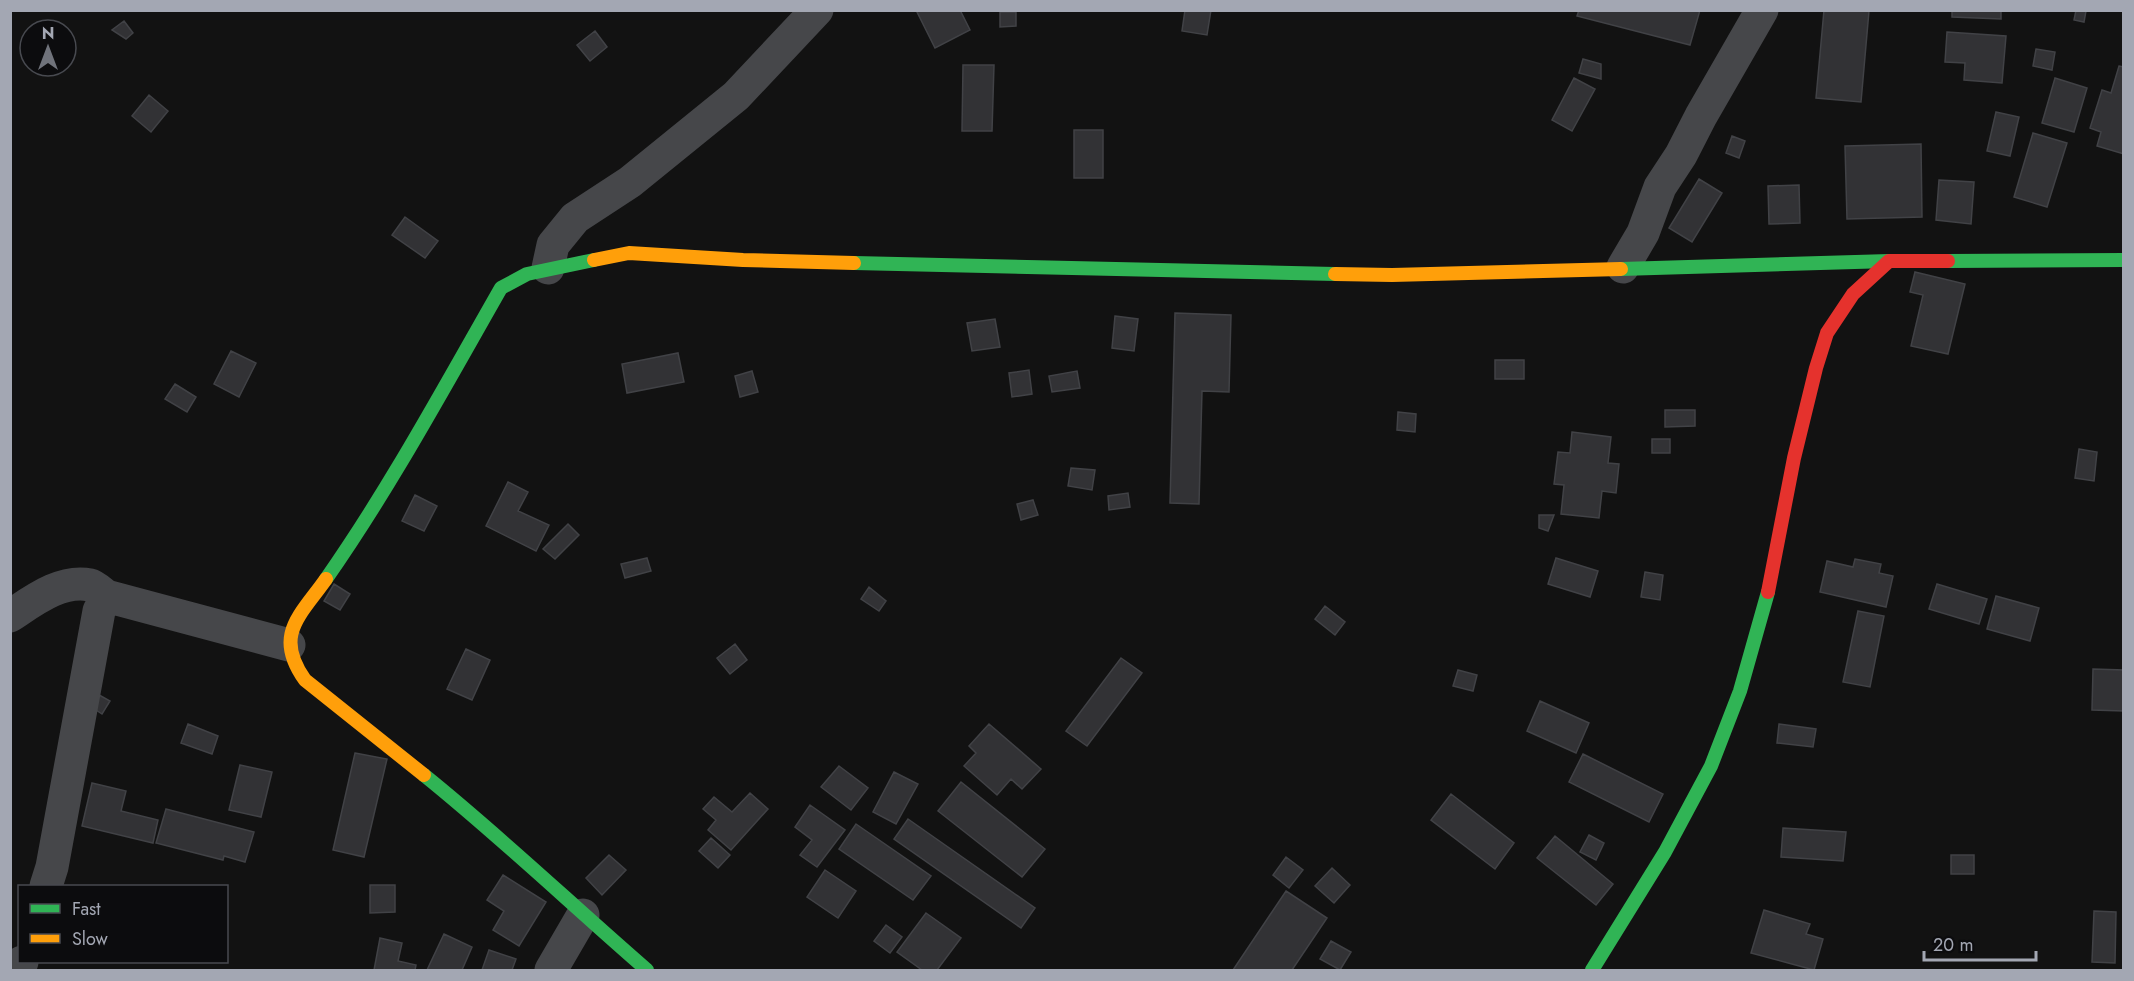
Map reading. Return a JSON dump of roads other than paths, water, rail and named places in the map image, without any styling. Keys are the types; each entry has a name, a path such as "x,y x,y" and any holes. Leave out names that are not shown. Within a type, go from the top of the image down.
{"street":[{"path":"548,268 553,245 575,218 630,182 736,96 818,10"},
{"path":"1623,267 1643,233 1660,187 1681,155 1762,10"},
{"path":"647,970 583,915 479,819 305,680 292,662 289,645 291,629 350,545 404,460 501,288 527,274 629,253 743,260 1179,272 1392,275 1888,261 2124,260"},
{"path":"1592,970 1665,852 1711,766 1740,692 1765,607 1794,458 1827,333 1853,294 1888,261"},
{"path":"10,616 45,594 72,585 92,585 106,596 289,645"},
{"path":"46,885 52,867 99,611 106,596"},
{"path":"551,970 583,915"}]}
